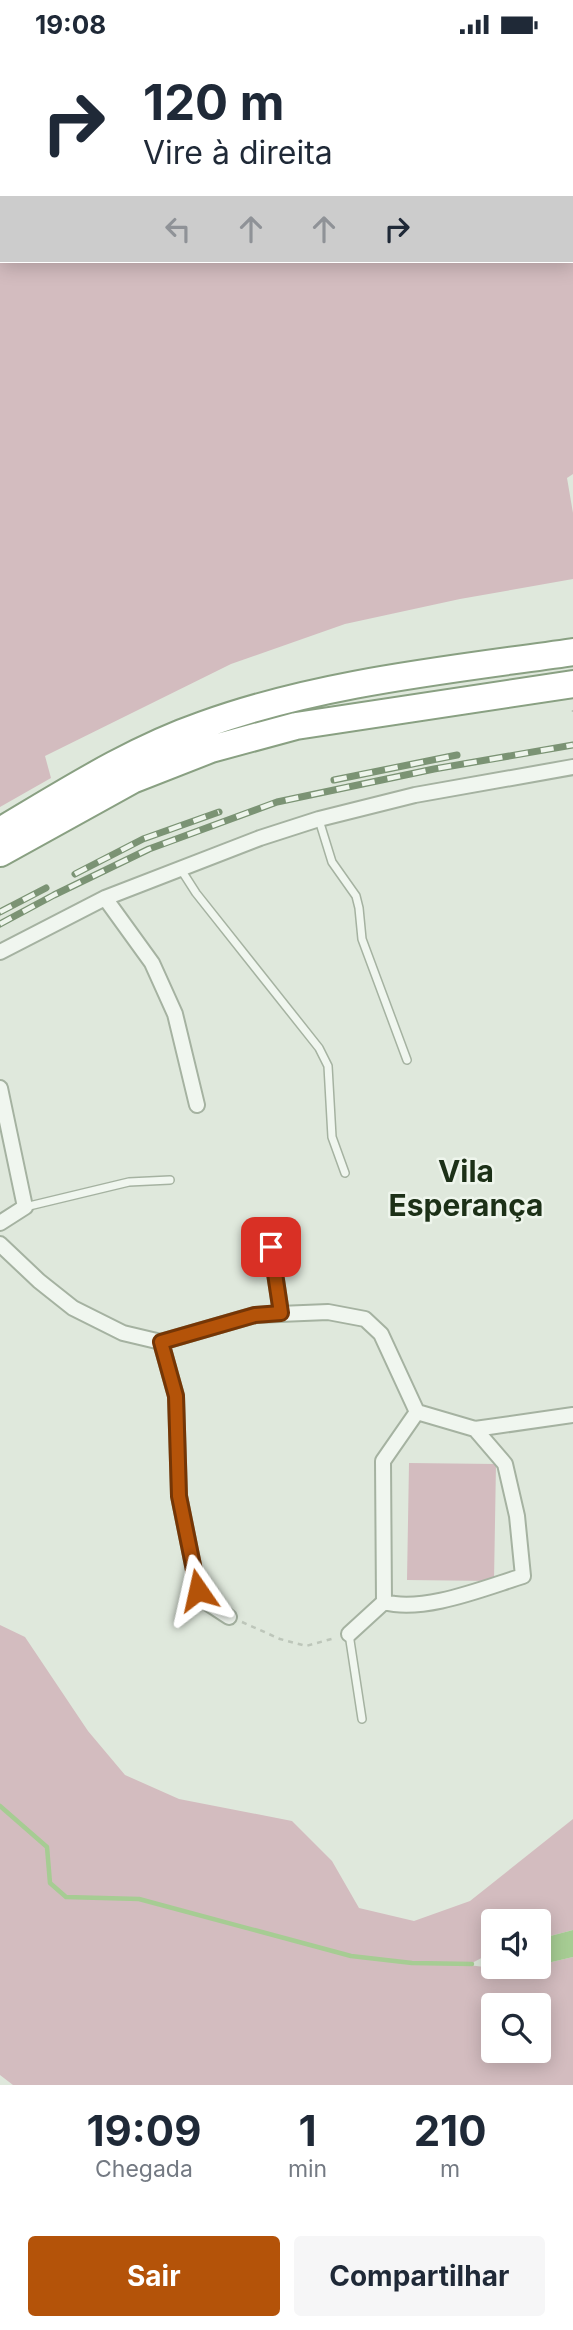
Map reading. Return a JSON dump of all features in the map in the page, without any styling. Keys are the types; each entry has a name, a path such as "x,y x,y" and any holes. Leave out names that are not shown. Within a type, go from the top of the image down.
{"highway":[{"path":"0,831 103,770 157,743 225,718 283,700 371,681 573,652"},
{"path":"0,853 132,780 211,749 296,726 573,684"}],"street":[{"path":"0,952 104,898 318,819 415,795 573,767"},
{"path":"104,898 152,963 175,1014 197,1105"},
{"path":"0,1088 25,1207 0,1223"},
{"path":"0,1244 39,1281 73,1308 123,1333 161,1342 255,1315 328,1312 366,1319 382,1335 417,1412 475,1429 573,1415"},
{"path":"271,1247 281,1313"},
{"path":"161,1342 176,1396 179,1496 198,1590 206,1602 229,1616"},
{"path":"349,1634 384,1602 383,1461 417,1412"},
{"path":"384,1602 397,1606 452,1598 523,1576 517,1516 505,1464 475,1429"}],"lane":[{"path":"318,819 332,862 356,897 362,939 407,1060"},
{"path":"180,868 319,1048 328,1066 332,1137 345,1173"},
{"path":"25,1207 129,1182 170,1180"},
{"path":"349,1634 362,1719"}],"path":[{"path":"229,1616 280,1639 306,1646 349,1634"}],"shaded area":[{"path":"0,263 573,263 573,474 567,478 573,513 573,579 460,599 345,624 231,664 45,756 51,778 0,807"},
{"path":"409,1463 496,1464 494,1581 407,1580"},
{"path":"0,1625 25,1637 88,1731 125,1775 179,1799 292,1821 332,1861 359,1908 414,1921 470,1901 573,1819 573,1930 551,1936 551,1909 481,1909 481,1958 468,1965 481,1967 481,1979 551,1979 551,1962 573,1957 573,2085 13,2085 0,2075"},
{"path":"573,1930 573,1957 551,1962 551,1936"}],"waterway":[{"path":"0,1806 47,1847 50,1883 66,1897 139,1899 351,1956 412,1963 472,1964"}],"railway":[{"path":"0,924 149,849 277,802 434,769 573,745"},
{"path":"334,780 457,755"},
{"path":"75,874 143,839 219,812"},
{"path":"0,912 46,888"}],"district":[{"name":"Vila Esperança","path":"466,1188"}],"route":[{"path":"198,1590 179,1496 176,1396 161,1342 255,1315 281,1313 271,1247"}]}
